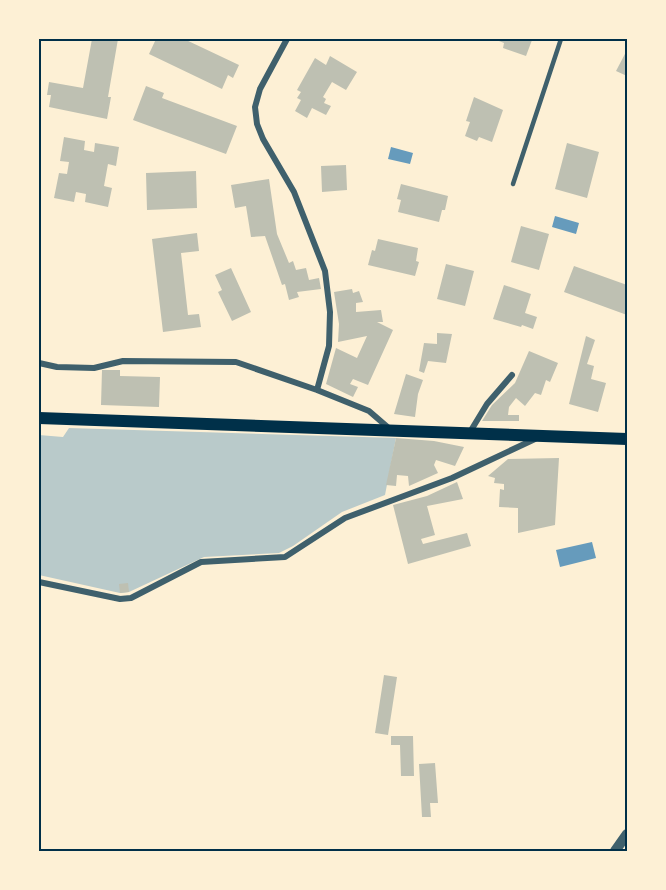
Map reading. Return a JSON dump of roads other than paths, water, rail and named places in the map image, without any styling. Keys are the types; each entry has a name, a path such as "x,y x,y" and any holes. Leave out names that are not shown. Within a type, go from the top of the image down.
{"main road":[{"path":"39,418 627,439"}],"street":[{"path":"287,39 260,89 255,107 257,123 263,139 294,192 325,271 330,312 329,346 317,390"},
{"path":"39,363 57,367 94,368 123,361 236,362 369,411 392,430"},
{"path":"469,433 487,404 512,375"},
{"path":"39,582 120,599 131,598 201,562 285,557 345,518 452,478 541,436"},
{"path":"615,851 627,834"}],"lane":[{"path":"513,184 561,39"}],"water":[{"path":"391,147 413,153 410,164 388,159"},
{"path":"555,216 579,223 576,234 552,227"},
{"path":"592,542 596,558 560,567 556,550"}]}
